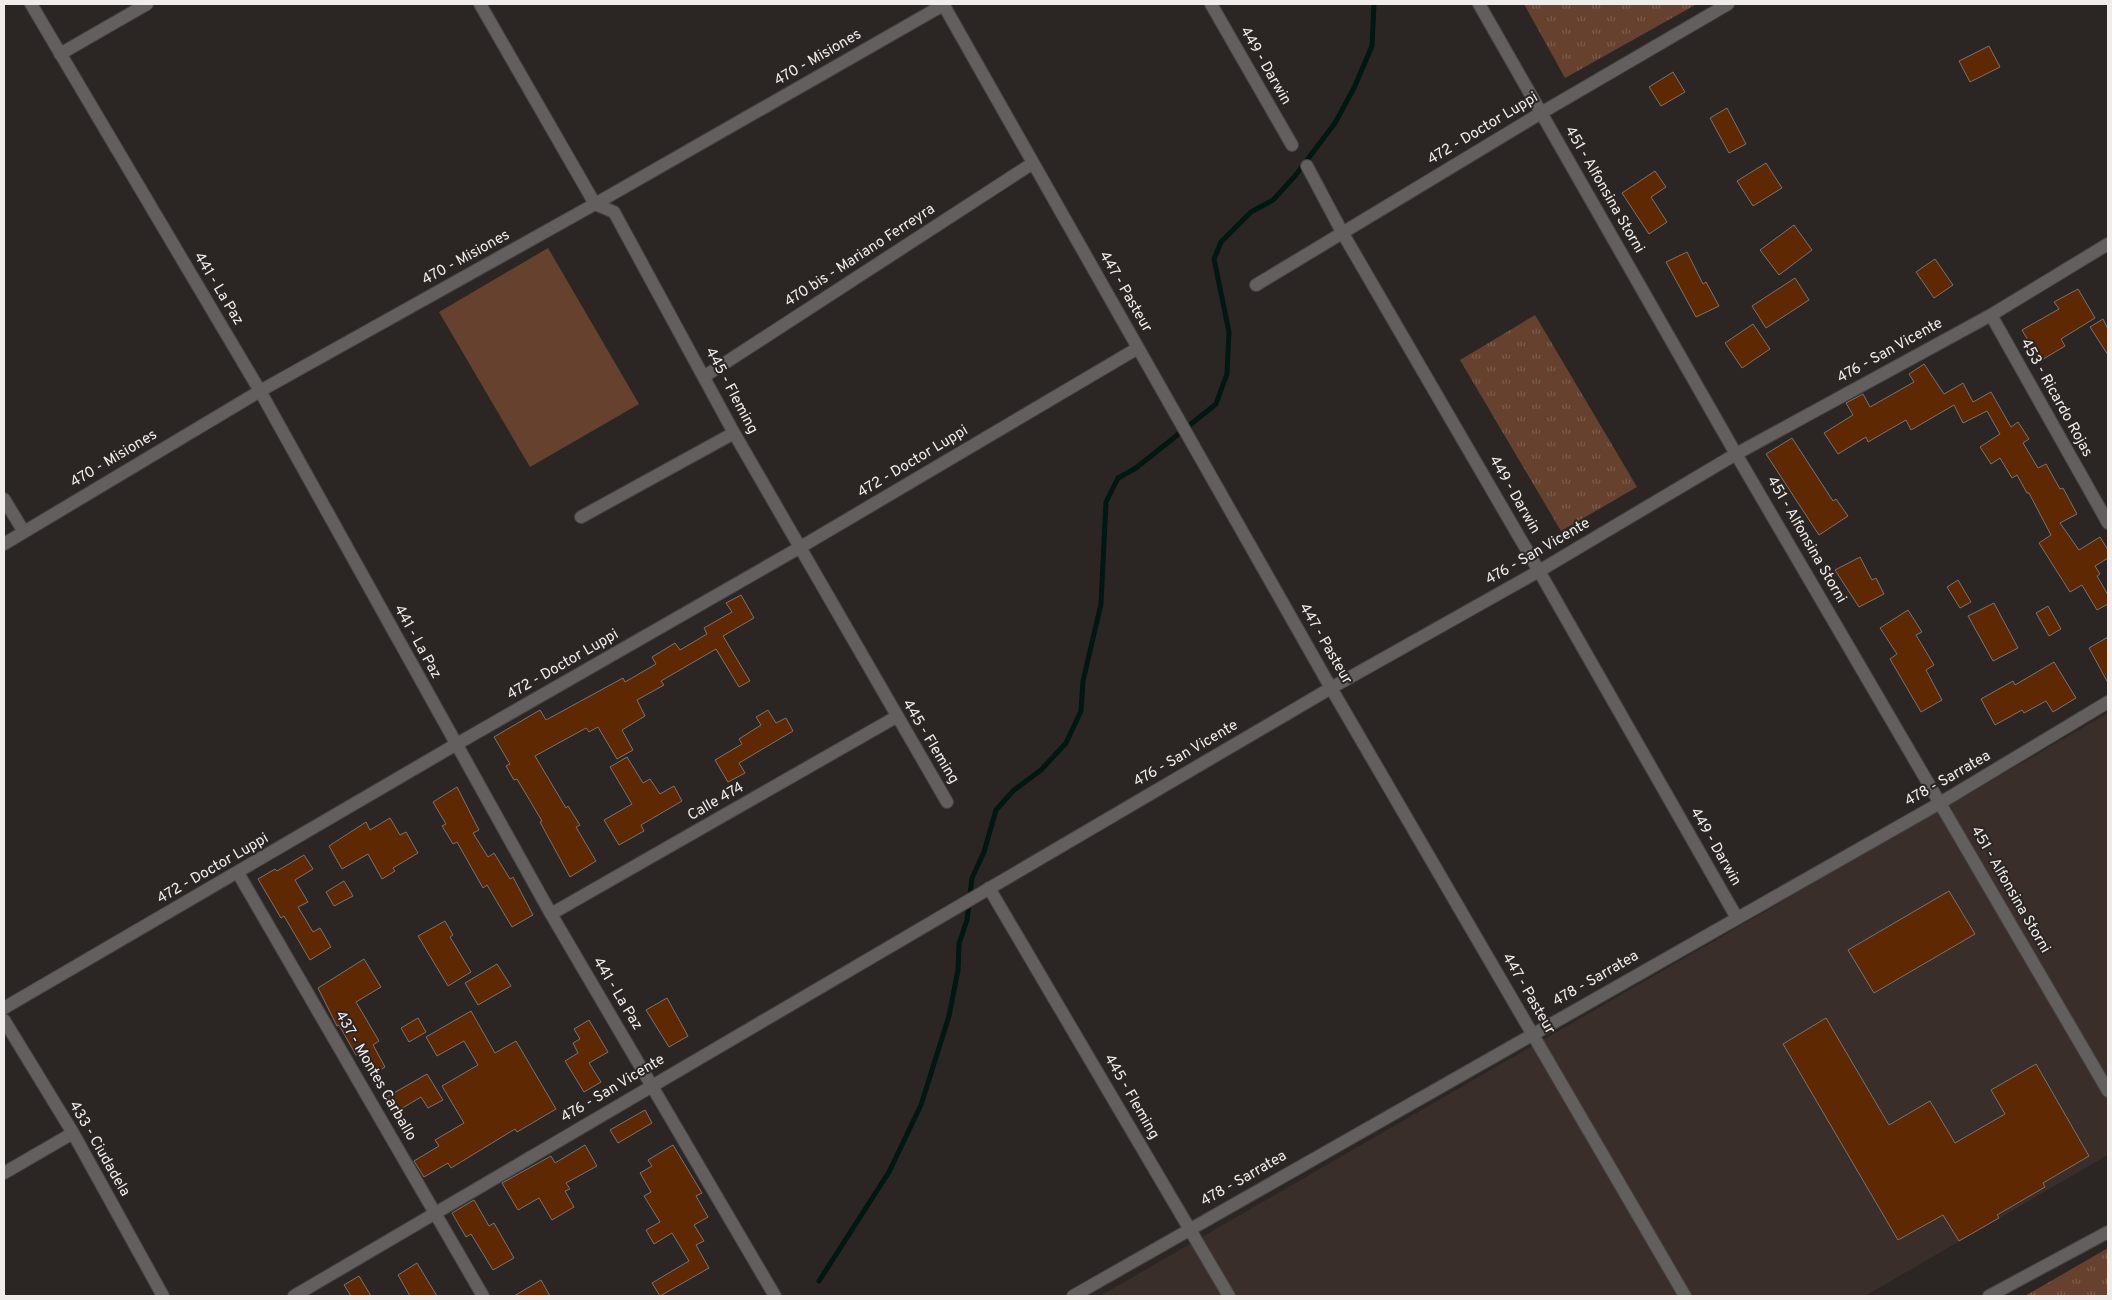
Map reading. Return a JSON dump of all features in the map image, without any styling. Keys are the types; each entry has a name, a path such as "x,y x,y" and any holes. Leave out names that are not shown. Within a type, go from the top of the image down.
{"street":[{"name":"441 - La Paz","path":"32,4 260,391 455,745 551,914 775,1296"},
{"path":"60,54 147,4"},
{"path":"480,4 595,204"},
{"name":"470 - Misiones","path":"4,544 260,391 595,204 944,4"},
{"name":"447 - Pasteur","path":"944,4 1331,688 1685,1296"},
{"name":"449 - Darwin","path":"1211,4 1292,145"},
{"name":"451 - Alfonsina Storni","path":"1479,4 1736,454 2108,1091"},
{"name":"472 - Doctor Luppi","path":"1256,285 1541,113 1728,4"},
{"name":"470 bis - Mariano Ferreyra","path":"704,376 1033,163"},
{"name":"449 - Darwin","path":"1307,166 1342,232 1539,571 1737,918"},
{"name":"445 - Fleming","path":"595,204 614,212 734,433 896,717 947,802"},
{"name":"476 - San Vicente","path":"294,1296 652,1084 1331,688 1539,571 1736,454 1990,315 2108,244"},
{"name":"453 - Ricardo Rojas","path":"1990,315 2108,523"},
{"name":"472 - Doctor Luppi","path":"4,1008 455,745 799,548 1138,348"},
{"path":"581,517 734,433"},
{"path":"4,499 24,532"},
{"name":"478 - Sarratea","path":"1073,1296 1940,802 2108,702"},
{"name":"Calle 474","path":"551,914 896,717"},
{"name":"437 - Montes Carballo","path":"238,873 483,1296"},
{"name":"445 - Fleming","path":"987,889 1229,1296"},
{"name":"433 - Ciudadela","path":"4,1020 73,1133 163,1296"},
{"path":"4,1172 73,1133"},
{"path":"1989,1296 2108,1232"}],"shaded area":[{"path":"2108,713 2108,1155 1865,1296 1100,1296"}],"green space":[{"path":"1524,4 1697,4 1565,78"},
{"path":"548,248 639,404 530,467 439,312"},
{"path":"1535,315 1637,487 1561,531 1460,360"},
{"path":"2108,1248 2108,1294 2105,1296 2025,1296"}],"building":[{"path":"1989,46 2000,67 1970,82 1959,61"},
{"path":"1673,72 1685,92 1661,106 1649,87"},
{"path":"1727,108 1746,144 1729,153 1710,118"},
{"path":"1766,163 1782,188 1753,206 1737,181"},
{"path":"1655,171 1666,187 1651,197 1667,222 1649,234 1622,193"},
{"path":"1794,225 1812,250 1779,275 1760,250"},
{"path":"1687,252 1703,284 1706,282 1719,306 1696,317 1666,262"},
{"path":"1935,259 1953,285 1934,298 1916,272"},
{"path":"1795,278 1809,300 1766,328 1752,306"},
{"path":"2078,289 2095,318 2061,339 2065,346 2040,361 2022,330 2059,309 2054,302"},
{"path":"2103,319 2108,329 2108,355 2090,327"},
{"path":"1753,324 1770,349 1742,368 1725,343"},
{"path":"1924,364 1944,394 1963,383 1973,402 1991,392 2011,427 2018,422 2029,439 2023,443 2038,468 2046,464 2060,489 2063,488 2077,514 2060,523 2079,550 2100,537 2108,550 2108,558 2095,566 2100,574 2097,576 2108,595 2108,604 2097,610 2082,585 2070,592 2039,543 2051,535 2029,493 2027,493 2017,475 2012,478 2000,458 1991,464 1980,447 2000,434 1987,411 1963,423 1954,405 1911,430 1906,420 1868,442 1866,437 1838,454 1824,433 1853,415 1846,403 1863,394 1870,407 1914,382 1909,374"},
{"path":"1792,438 1833,501 1836,499 1848,516 1819,535 1766,454"},
{"path":"1860,557 1872,580 1876,578 1884,594 1859,607 1835,570"},
{"path":"1958,580 1971,602 1960,608 1947,587"},
{"path":"741,595 754,618 723,636 750,681 739,687 716,649 661,681 664,685 637,700 645,716 622,730 633,750 617,759 598,727 589,732 586,728 535,756 566,808 568,806 580,825 576,827 596,861 570,877 540,822 542,821 517,779 514,780 506,766 510,764 494,737 540,710 546,720 623,678 625,682 656,664 652,657 675,643 680,650 707,634 704,628 732,612 726,603"},
{"path":"1994,603 2018,648 1993,661 1968,616"},
{"path":"2048,606 2061,629 2049,636 2036,613"},
{"path":"1908,610 1922,632 1916,635 1934,665 1926,670 1942,700 1921,712 1890,659 1897,654 1880,628"},
{"path":"2108,637 2108,683 2089,648"},
{"path":"2054,662 2076,698 2053,712 2046,701 2024,713 2022,710 1995,725 1981,699 2013,681 2015,685"},
{"path":"768,710 776,723 786,718 793,731 739,763 745,773 728,782 715,760 742,744 739,739 761,725 756,717"},
{"path":"627,757 643,783 650,779 660,794 674,786 682,801 641,825 644,831 619,845 604,820 632,804 610,767"},
{"path":"457,787 479,830 473,833 488,857 494,853 510,879 513,877 533,915 512,927 487,885 483,888 457,842 453,844 442,826 446,824 433,802"},
{"path":"390,818 400,835 406,832 418,853 393,868 395,871 382,879 368,854 342,869 329,846 366,822 370,830"},
{"path":"304,855 313,869 295,880 308,902 298,907 313,932 320,928 331,947 310,960 284,916 281,918 258,879 275,869 277,871"},
{"path":"344,881 353,896 334,906 326,892"},
{"path":"1949,891 1975,934 1874,993 1848,950"},
{"path":"445,921 453,935 450,937 471,972 448,986 418,936"},
{"path":"364,959 381,987 356,1002 379,1041 373,1045 385,1067 373,1074 360,1053 356,1055 339,1025 337,1026 318,988"},
{"path":"497,964 511,986 478,1005 465,983"},
{"path":"667,998 688,1036 669,1047 646,1010"},
{"path":"471,1011 495,1053 516,1041 556,1109 517,1132 515,1129 451,1168 448,1163 424,1177 414,1161 439,1146 435,1140 464,1123 442,1086 478,1065 464,1041 437,1056 426,1037"},
{"path":"418,1018 426,1032 409,1042 401,1028"},
{"path":"1826,1018 1889,1125 1930,1101 1955,1143 2005,1114 1991,1090 2036,1064 2089,1156 2043,1183 2045,1187 1997,1215 1999,1218 1959,1241 1943,1215 1898,1240 1783,1044"},
{"path":"589,1020 608,1052 589,1063 601,1082 584,1092 565,1061 578,1053 573,1043 580,1039 574,1029"},
{"path":"427,1074 443,1100 428,1108 421,1097 394,1113 385,1098"},
{"path":"645,1110 652,1123 618,1143 610,1130"},
{"path":"585,1145 597,1166 566,1183 570,1189 565,1191 574,1207 552,1220 539,1198 518,1210 502,1183 551,1156 555,1163"},
{"path":"673,1145 702,1193 696,1196 708,1217 694,1225 704,1241 696,1245 709,1268 660,1296 652,1283 689,1261 672,1233 654,1244 646,1230 660,1222 644,1196 651,1192 640,1173 652,1166 648,1160"},
{"path":"474,1200 489,1226 494,1223 514,1258 493,1270 471,1234 466,1237 452,1213"},
{"path":"417,1263 437,1296 410,1296 398,1275"},
{"path":"359,1276 371,1296 351,1296 344,1285"},
{"path":"541,1280 550,1296 514,1296"}],"waterway":[{"path":"819,1281 889,1172 921,1105 949,1016 958,970 959,944 967,920 972,878 984,852 996,810 1014,790 1041,770 1066,743 1081,711 1083,681 1101,604 1106,502 1118,478 1136,468 1216,404 1227,374 1229,332 1214,259 1221,242 1251,212 1273,200 1295,176 1335,123 1354,88 1372,46 1374,4"}]}
